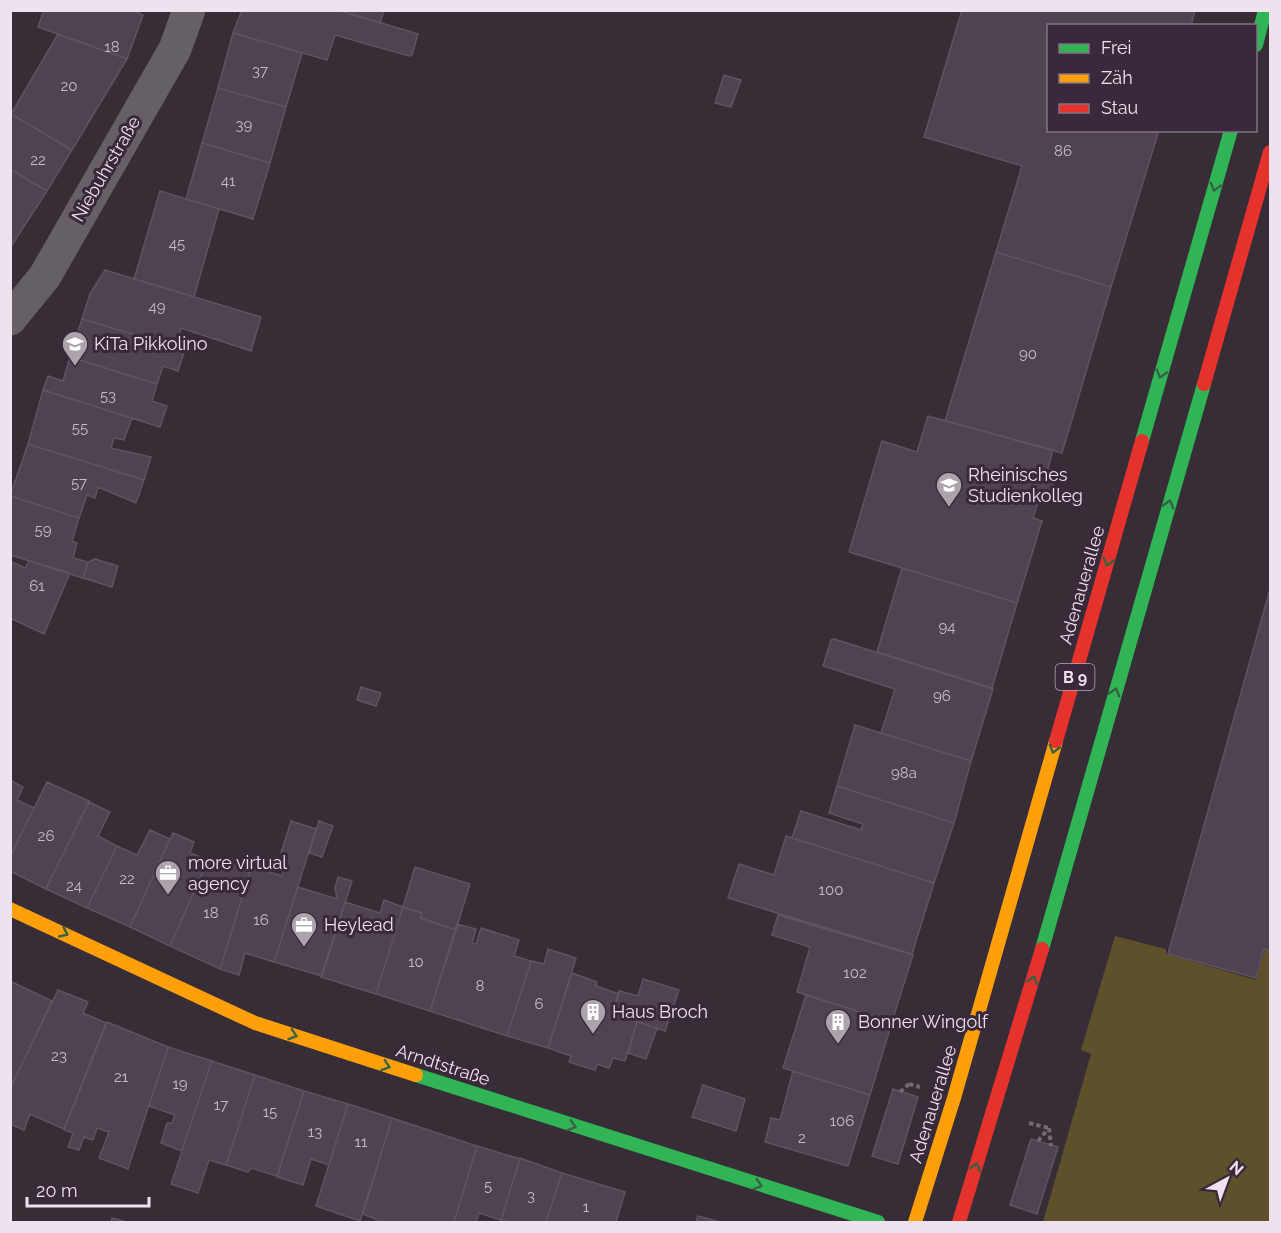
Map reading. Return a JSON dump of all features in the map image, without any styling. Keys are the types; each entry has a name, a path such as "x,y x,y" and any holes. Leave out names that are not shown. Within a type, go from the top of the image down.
{"main road":[{"path":"1257,41 1265,10"},
{"name":"Adenauerallee","path":"915,1222 954,1098 1230,132"},
{"name":"B 9","path":"959,1222 1034,977 1270,152"},
{"name":"Arndtstraße","path":"10,909 255,1023 878,1222"}],"street":[{"name":"Niebuhrstraße","path":"10,319 45,276 175,49 189,10"}],"path":[{"path":"900,1092 909,1084 912,1090"},
{"path":"1038,1141 1049,1128 1051,1146"}],"shaded area":[{"path":"1115,936 1166,949 1166,954 1256,980 1265,949 1270,950 1270,1222 1043,1222 1091,1054 1081,1050"}],"building":[{"path":"44,10 133,10 143,15 127,59 38,27"},
{"path":"242,10 338,10 418,34 412,55 409,56 335,35 327,60 233,33"},
{"path":"338,10 384,10 380,23"},
{"path":"962,10 1195,10 1192,24 1047,24 1047,132 1158,132 1111,287 996,252 1022,166 924,137"},
{"path":"233,33 302,53 286,107 218,88"},
{"path":"58,34 127,59 72,150 11,114"},
{"path":"724,75 741,80 731,107 715,103"},
{"path":"218,88 286,107 270,163 202,143"},
{"path":"11,114 72,150 47,191 10,169"},
{"path":"202,143 270,163 253,219 186,199"},
{"path":"10,169 47,191 10,248"},
{"path":"160,191 219,209 194,297 134,279"},
{"path":"996,252 1111,287 1062,453 945,421"},
{"path":"105,270 261,317 251,351 181,328 176,347 82,319 90,294"},
{"path":"82,319 185,350 178,371 163,366 157,384 70,357"},
{"path":"70,357 157,384 152,401 167,406 160,427 43,390 48,376 63,381"},
{"path":"43,390 132,418 124,440 114,438 111,448 151,457 144,480 28,444"},
{"name":"Rheinisches Studienkolleg","path":"928,416 1053,450 1046,476 1055,478 1048,498 1040,495 1033,518 1042,521 1017,603 849,552 882,441 917,452"},
{"path":"28,444 144,480 136,503 98,487 95,498 87,495 79,518 10,496"},
{"path":"11,496 79,518 72,541 77,543 73,558 88,562 83,578 10,555"},
{"path":"95,559 118,566 112,587 83,578 88,562"},
{"path":"10,561 25,568 29,561 70,573 44,634 10,618"},
{"path":"902,568 1017,603 992,688 877,652"},
{"path":"1270,589 1270,951 1264,949 1256,978 1168,954"},
{"path":"834,639 993,689 971,761 881,733 895,689 823,666 831,640"},
{"path":"361,687 381,693 376,706 357,700"},
{"path":"855,725 971,761 954,823 837,786"},
{"path":"10,780 23,787 17,800 34,808 10,857"},
{"path":"47,782 89,801 46,889 10,871 10,857"},
{"path":"837,786 954,823 934,883 792,838 801,811 861,830 863,824 829,813"},
{"path":"89,802 110,812 98,836 117,846 87,908 46,889"},
{"path":"291,821 316,829 274,962 245,953 239,975 220,969 252,866 282,876 288,856 281,853"},
{"path":"319,821 333,826 322,857 309,853"},
{"path":"150,830 170,839 130,927 87,908 117,846 137,855"},
{"path":"173,833 194,842 190,853 208,860 170,946 130,927"},
{"path":"786,836 934,883 912,954 728,898 739,864 774,875"},
{"path":"232,859 251,868 220,969 170,946 208,860 228,868"},
{"path":"415,867 470,884 456,930 420,918 422,913 403,907"},
{"path":"338,877 352,881 322,976 274,962 298,887 337,899 335,888"},
{"path":"384,900 403,907 376,994 321,977 345,902 380,913"},
{"path":"403,907 422,913 420,918 456,930 430,1011 376,994"},
{"path":"778,915 913,955 892,1022 797,992 810,947 772,935"},
{"path":"457,924 476,929 472,943 476,944 481,928 519,940 514,956 531,961 507,1036 430,1011"},
{"path":"548,949 576,958 548,1048 507,1036 531,961 544,964"},
{"name":"Haus Broch","path":"572,973 597,982 596,986 619,994 613,1013 637,1022 625,1061 613,1058 609,1068 597,1064 595,1070 569,1062 571,1056 548,1048"},
{"path":"643,979 679,990 665,1031 613,1013 619,991 638,996"},
{"path":"10,981 52,1001 10,1089"},
{"path":"58,990 88,1002 83,1013 106,1023 64,1129 30,1114 24,1130 10,1124 10,1089"},
{"name":"Bonner Wingolf","path":"806,995 892,1022 870,1095 783,1068"},
{"path":"107,1022 168,1047 128,1169 99,1158 109,1132 97,1128 93,1140 84,1137 79,1150 68,1147 73,1133 64,1130"},
{"path":"637,1022 657,1028 646,1059 628,1053"},
{"path":"168,1047 212,1061 182,1151 161,1143 167,1123 172,1123 175,1115 149,1106"},
{"path":"212,1061 255,1075 226,1165 209,1160 198,1193 171,1184"},
{"path":"793,1071 870,1095 848,1166 765,1142 771,1118 780,1120"},
{"path":"255,1075 304,1091 277,1176 251,1168 248,1172 226,1165"},
{"path":"703,1085 745,1099 736,1131 692,1117"},
{"path":"893,1089 918,1097 898,1164 872,1156"},
{"path":"304,1091 348,1104 329,1165 311,1159 303,1185 277,1177"},
{"path":"348,1104 392,1118 360,1221 316,1206"},
{"path":"392,1118 477,1146 454,1222 383,1222 363,1214"},
{"path":"1031,1139 1058,1147 1037,1214 1010,1205"},
{"path":"477,1146 520,1159 501,1220 479,1213 476,1222 454,1222"},
{"path":"520,1158 562,1173 546,1222 501,1220"},
{"path":"562,1173 625,1192 616,1222 546,1222"},
{"path":"698,1216 720,1222 696,1222"},
{"path":"112,1218 126,1222 111,1222"}],"traffic: fast":[{"path":"1257,41 1265,10"},
{"path":"1142,441 1230,132"},
{"path":"1042,949 1204,384"},
{"path":"416,1075 878,1222"}],"traffic: slow":[{"path":"915,1222 954,1098 1056,741"},
{"path":"10,909 255,1023 416,1075"}],"traffic: jam":[{"path":"1204,384 1270,152"},
{"path":"1056,741 1142,441"},
{"path":"959,1222 1042,949"}],"place":[{"name":"KiTa Pikkolino","path":"75,367"},
{"name":"Rheinisches Studienkolleg","path":"949,508"},
{"name":"more virtual agency","path":"168,896"},
{"name":"Heylead","path":"304,948"},
{"name":"Haus Broch","path":"593,1035"},
{"name":"Bonner Wingolf","path":"838,1045"}]}
